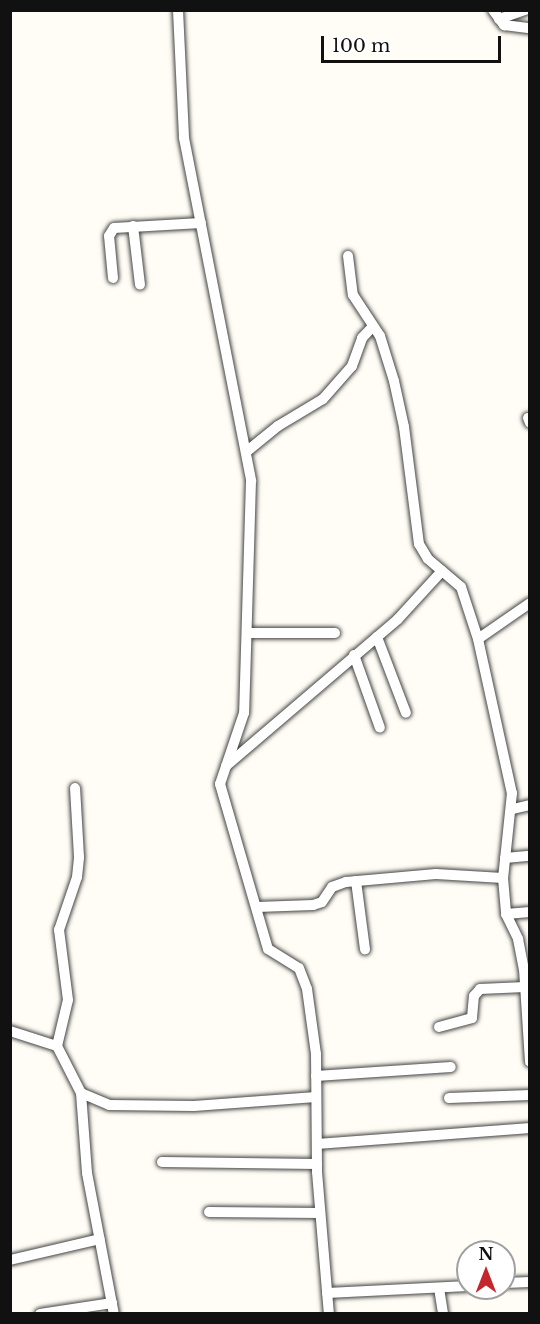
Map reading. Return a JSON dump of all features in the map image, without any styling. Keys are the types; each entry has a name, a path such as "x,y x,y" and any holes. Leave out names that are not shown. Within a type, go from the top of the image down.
{"street":[{"path":"178,10 183,138 246,452 252,501 244,713 225,766 221,793 268,949 303,973 316,1076 316,1164 329,1314"},
{"path":"496,15 525,10"},
{"path":"496,15 508,27 530,28"},
{"path":"113,278 111,231 133,226 201,223"},
{"path":"133,226 140,285"},
{"path":"348,256 353,295 386,351 404,427 417,537 428,559 461,587 478,639 513,809 503,878 506,914 521,947 530,1062"},
{"path":"246,452 272,429 323,399 352,366 362,338 373,326"},
{"path":"225,766 377,637 442,572"},
{"path":"478,639 530,603"},
{"path":"248,633 335,633"},
{"path":"377,637 406,713"},
{"path":"354,656 380,728"},
{"path":"40,1314 113,1308 87,1173 81,1093 57,1046 68,1000 59,930 77,877 79,857 75,789"},
{"path":"513,809 530,805"},
{"path":"505,858 530,856"},
{"path":"257,907 313,905 322,902 337,883 436,874 503,878"},
{"path":"356,881 365,949"},
{"path":"506,914 530,912"},
{"path":"439,1027 472,1018 474,996 480,989 525,987"},
{"path":"10,1031 57,1046"},
{"path":"316,1076 451,1067"},
{"path":"81,1093 109,1105 144,1107 316,1097"},
{"path":"449,1098 530,1095"},
{"path":"316,1143 530,1128"},
{"path":"162,1162 316,1164"},
{"path":"209,1212 319,1213"},
{"path":"10,1260 100,1239"},
{"path":"327,1293 456,1287"},
{"path":"439,1288 443,1314"}]}
